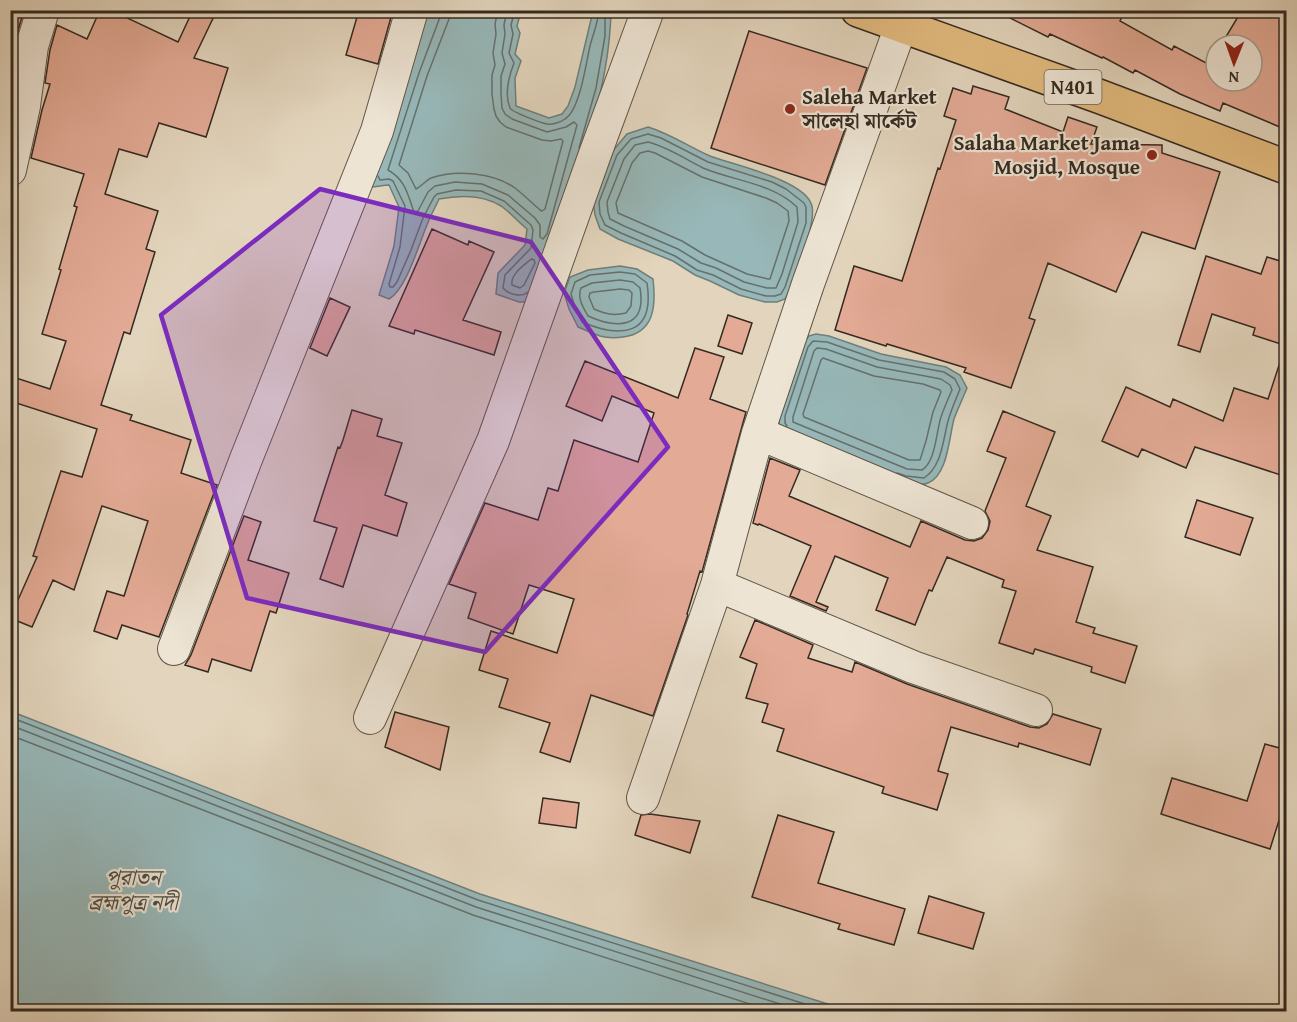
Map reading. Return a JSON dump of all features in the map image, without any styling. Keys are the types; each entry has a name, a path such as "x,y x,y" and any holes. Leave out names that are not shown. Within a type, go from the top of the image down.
{"highway":[{"name":"N401","path":"858,10 898,20 1287,167"}],"street":[{"path":"10,170 24,106 33,46 43,10"},
{"path":"174,649 246,459 376,131 412,10"},
{"path":"370,718 493,441 648,10"},
{"path":"643,798 717,585 758,433 898,20"},
{"path":"758,433 972,523"},
{"path":"717,585 913,667 1036,710"}],"highlighted area":[{"path":"320,189 531,242 668,447 485,652 247,598 161,315"}],"water":[{"path":"428,11 521,11 517,26 520,33 515,54 521,61 515,78 516,106 549,118 562,114 568,106 575,87 593,11 611,11 602,86 593,122 527,302 519,302 496,294 498,273 525,245 527,229 501,206 486,199 471,196 439,199 402,285 389,299 379,295 394,246 399,207 389,185 371,187 406,69"},
{"path":"648,127 710,156 783,181 797,188 807,197 812,206 809,236 785,299 765,302 739,295 695,275 673,261 618,239 600,229 593,201 612,152 627,134"},
{"path":"620,266 637,269 653,279 653,308 647,324 634,334 617,338 600,336 578,327 564,293 570,277 588,270"},
{"path":"816,334 829,336 881,354 946,367 960,375 967,388 954,419 944,464 935,479 923,484 904,482 783,432 779,424 779,415 803,343 809,336"},
{"name":"পুরাতন ব্রহ্মপুত্র নদী","path":"10,711 480,894 850,1011 11,1011"}],"building":[{"path":"10,10 24,10 15,41 10,71"},
{"path":"100,10 128,10 125,17 178,42 193,10 217,10 194,58 228,68 206,137 159,123 147,157 119,149 105,194 158,211 146,249 155,252 130,334 124,332 101,405 132,415 130,420 191,440 181,473 217,485 159,637 122,625 117,639 94,631 107,591 124,596 148,521 102,506 74,590 53,580 32,627 10,618 37,557 33,556 61,471 82,477 97,429 10,401 10,376 50,389 66,341 42,334 61,270 59,269 77,207 74,206 84,174 31,158 50,84 45,83 57,25 87,39"},
{"path":"359,10 393,10 378,64 346,55"},
{"path":"994,10 1125,10 1120,21 1172,50 1174,46 1204,62 1204,93 1264,93 1264,33 1228,33 1242,10 1287,10 1287,130 1223,103 1220,111 1180,94 1135,70 1133,73 1050,34 1048,37"},
{"name":"Saleha Market সালেহা মার্কেট","path":"749,31 867,68 825,185 711,148"},
{"path":"973,86 1009,97 1005,109 1063,132 1068,117 1097,127 1091,144 1162,145 1162,153 1220,172 1195,249 1142,232 1116,292 1048,263 1029,318 1035,320 1011,388 964,372 966,368 835,330 854,266 902,281 938,168 940,169 956,120 944,116 953,88 971,94"},
{"path":"432,229 468,245 469,241 494,252 463,320 501,332 494,355 415,330 414,334 389,326"},
{"path":"1206,256 1261,274 1267,257 1287,263 1287,327 1281,344 1253,335 1255,328 1212,314 1200,352 1178,345"},
{"path":"330,298 350,307 327,356 310,348"},
{"path":"728,315 752,323 742,354 718,346"},
{"path":"695,348 724,357 710,399 746,412 702,572 700,571 688,615 653,716 591,695 570,762 540,752 550,723 499,707 508,679 479,670 491,631 557,653 574,599 529,585 513,634 468,618 476,593 449,584 485,503 538,520 548,488 558,491 574,440 638,462 654,413 612,396 602,421 566,406 585,361 678,398"},
{"path":"1282,356 1287,357 1287,477 1195,447 1186,468 1142,449 1138,457 1102,441 1126,387 1170,407 1173,399 1223,421 1234,388 1268,399"},
{"path":"352,410 382,419 377,436 402,443 385,495 407,503 397,536 363,525 343,587 320,579 337,528 314,521"},
{"path":"1003,411 1055,432 1026,506 1051,516 1037,550 1093,567 1076,622 1095,628 1093,633 1137,646 1125,683 1091,672 1092,667 1035,649 1033,654 999,643 1016,591 1002,587 1004,580 947,557 932,591 929,590 915,625 876,610 888,578 835,556 816,602 828,607 826,611 790,596 811,546 753,523 770,458 800,470 789,496 910,547 921,521 965,540 974,541 982,538 988,530 990,521 985,511 1006,458 987,451"},
{"path":"1197,500 1253,518 1240,555 1185,537"},
{"path":"244,516 261,522 248,560 289,573 276,613 270,611 251,671 212,659 208,672 185,665 191,655"},
{"path":"755,620 813,645 808,658 852,672 855,662 907,684 1030,727 1039,728 1047,724 1053,714 1101,729 1090,765 1019,743 1018,747 951,727 938,771 948,774 937,810 882,793 884,787 777,751 784,729 762,722 768,704 746,698 757,664 740,657"},
{"path":"395,712 449,727 440,770 385,747"},
{"path":"1265,744 1287,750 1287,795 1270,849 1161,814 1172,778 1247,801"},
{"path":"543,798 579,803 576,828 539,823"},
{"path":"650,814 700,821 690,853 635,835 641,815"},
{"path":"778,815 834,832 818,883 905,909 894,945 838,929 840,924 752,897"},
{"path":"929,896 984,913 973,949 918,933"}],"place":[{"name":"Saleha Market সালেহা মার্কেট","path":"790,109"},
{"name":"Salaha Market Jama Mosjid, Mosque","path":"1152,155"}]}
